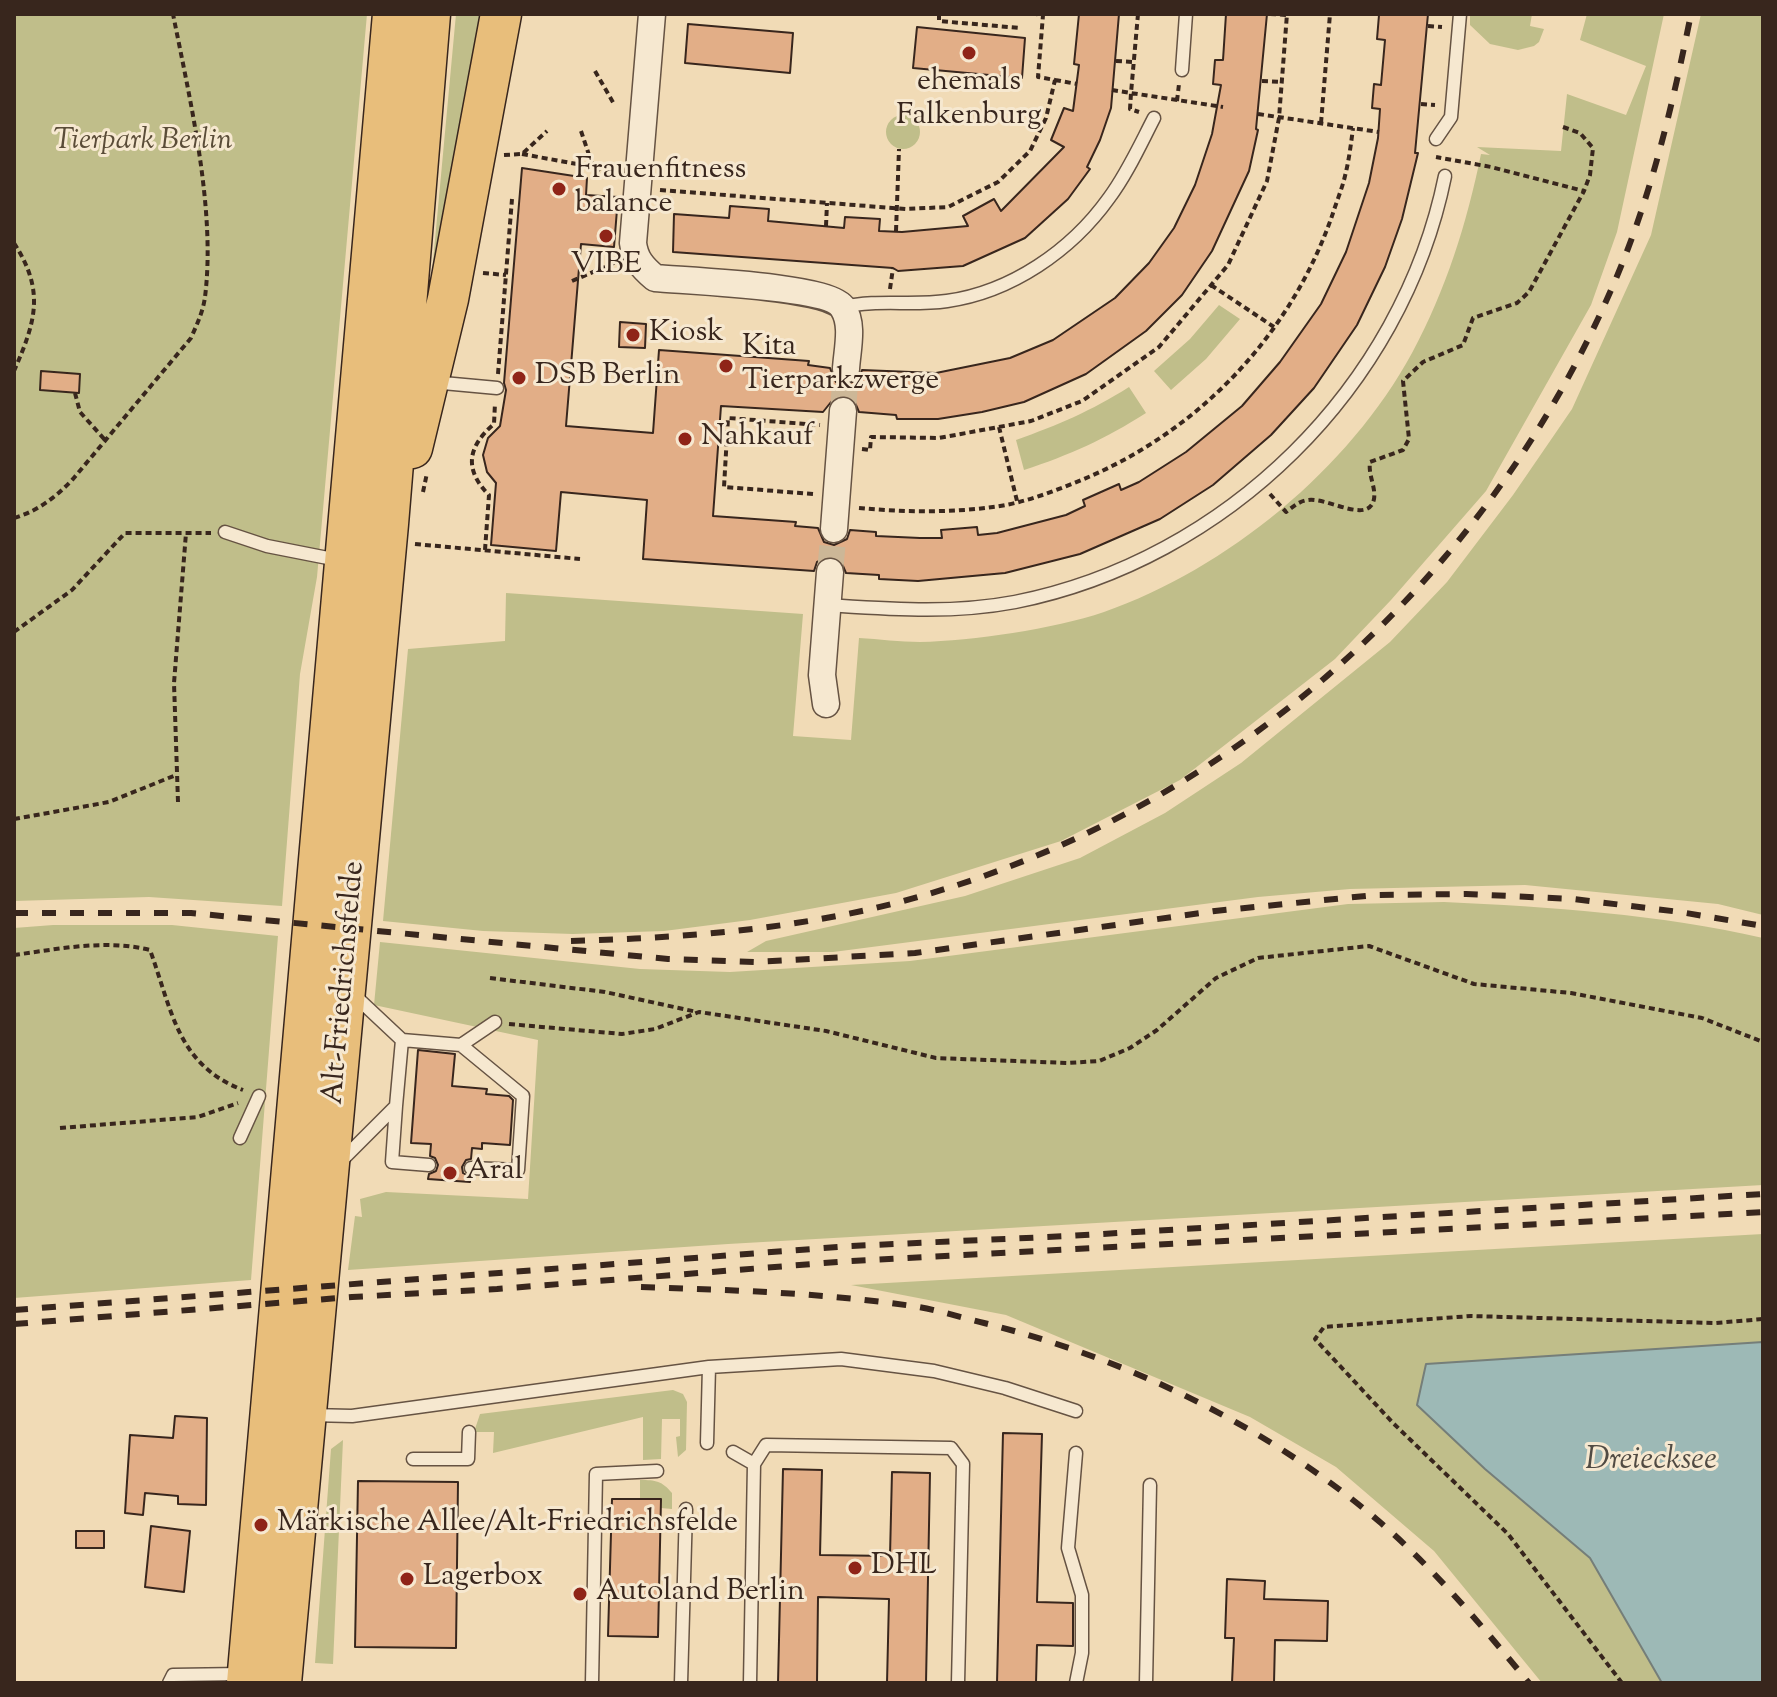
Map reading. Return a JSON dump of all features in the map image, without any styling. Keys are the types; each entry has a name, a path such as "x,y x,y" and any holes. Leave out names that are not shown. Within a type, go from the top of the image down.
{"main road":[{"name":"Alt-Friedrichsfelde","path":"259,1680 293,1098 315,910 393,14"},
{"name":"Alt-Friedrichsfelde","path":"259,1680 307,1415 346,988 401,534 407,282 430,14"},
{"path":"401,534 501,14"}],"street":[{"path":"652,14 634,254 643,268 655,278 800,291 836,300 848,319 846,369"},
{"path":"835,518 843,411"},
{"path":"826,704 822,675 830,572"}],"lane":[{"path":"1182,70 1186,14"},
{"path":"1436,139 1451,117 1460,14"},
{"path":"843,307 865,301 944,302 977,296 1007,284 1062,248 1091,221 1117,186 1154,118"},
{"path":"828,605 922,611 1012,602 1050,594 1092,581 1136,562 1218,515 1295,453 1357,380 1383,340 1428,241 1445,176"},
{"path":"430,381 497,388"},
{"path":"225,532 267,546 346,561"},
{"path":"346,988 402,1040 461,1045 523,1096 518,1170 471,1168"},
{"path":"461,1045 495,1022"},
{"path":"402,1040 392,1162 429,1165"},
{"path":"240,1138 259,1096"},
{"path":"329,1172 396,1106"},
{"path":"307,1415 352,1416 709,1367 841,1359 934,1371 1005,1388 1076,1411"},
{"path":"707,1443 709,1367"},
{"path":"413,1459 468,1459 469,1432"},
{"path":"750,1683 754,1464 766,1445 951,1448 963,1464 958,1683"},
{"path":"733,1452 754,1464"},
{"path":"1076,1453 1068,1548 1082,1595 1082,1653 1076,1683"},
{"path":"592,1683 596,1474 657,1471"},
{"path":"1146,1683 1150,1485"},
{"path":"681,1683 686,1509"},
{"path":"171,1679 259,1680"}],"path":[{"path":"14,518 36,510 57,496 191,338 201,314 205,296 205,195 173,14"},
{"path":"939,14 939,21 1020,28"},
{"path":"1036,14 1043,15 1038,77 1077,84"},
{"path":"1138,14 1130,109 1154,118"},
{"path":"1270,14 1287,14 1279,118 1267,181 1228,265 1159,347 1082,401 1031,421 939,438 871,437 870,450 826,446 828,426 728,418 724,487 822,494 821,504 835,518 994,507 1058,490 1127,460 1172,431 1226,386 1260,348 1298,292 1323,241 1345,178 1353,128"},
{"path":"1321,123 1330,14"},
{"path":"1116,61 1134,62"},
{"path":"595,71 614,104"},
{"path":"637,188 897,209 948,207 998,182 1030,151 1046,118 1055,80"},
{"path":"1262,81 1281,82"},
{"path":"1112,90 1223,107"},
{"path":"1258,114 1379,132"},
{"path":"1261,483 1286,512 1306,500 1324,500 1360,512 1369,509 1374,493 1369,474 1370,462 1403,450 1409,439 1403,381 1423,362 1463,345 1473,318 1517,303 1529,292 1584,191 1590,175 1593,148 1580,133 1563,127"},
{"path":"522,154 547,131"},
{"path":"581,131 593,167"},
{"path":"1436,139 1433,156 1445,176"},
{"path":"896,231 899,149"},
{"path":"500,155 522,154 593,167 609,174"},
{"path":"1433,156 1584,191"},
{"path":"826,226 827,203"},
{"path":"14,243 28,264 35,299 30,333 14,371"},
{"path":"572,281 634,254"},
{"path":"480,273 508,275"},
{"path":"1211,285 1274,327"},
{"path":"75,393 80,412 105,440"},
{"path":"999,427 1017,501"},
{"path":"14,632 72,590 125,533 225,532"},
{"path":"178,802 174,683 186,533"},
{"path":"401,534 580,559"},
{"path":"14,819 109,802 176,775"},
{"path":"14,955 95,944 150,950 173,1021 195,1060 221,1081 259,1096"},
{"path":"490,978 605,992 699,1012 826,1031 936,1058 1099,1061 1130,1048 1157,1030 1216,978 1258,958 1369,946 1474,984 1571,993 1702,1018 1763,1042"},
{"path":"495,1022 622,1034 655,1029 699,1012"},
{"path":"60,1128 198,1117 212,1113"},
{"path":"1622,1683 1508,1534 1393,1423 1315,1339 1324,1327 1471,1316 1715,1323 1763,1319"}],"green space":[{"name":"Tierpark Berlin","path":"14,14 367,14 317,577 300,674 282,906 149,897 14,901"},
{"path":"456,14 490,14 431,283"},
{"path":"1470,14 1532,14 1530,26 1544,29 1539,42 1518,50 1490,44 1470,25"},
{"path":"1587,14 1664,14 1617,232 1591,305 1486,491 1335,659 1180,780 1061,841 896,893 750,920 664,931 573,934 483,931 383,921 408,649 505,641 506,593 803,614 793,736 851,740 859,638 920,642 964,639 1037,629 1084,618 1150,593 1195,570 1239,542 1319,475 1355,436 1386,396 1412,353 1454,256 1481,154 1490,155 1477,147 1561,151 1567,94 1626,115 1646,66 1580,40"},
{"path":"1701,14 1763,14 1763,915 1718,904 1525,885 1350,889 1258,897 833,952 747,952 766,941 965,896 1080,858 1165,813 1241,763 1390,642 1447,582 1513,495 1572,409 1651,235"},
{"path":"903,115 915,120 920,132 915,144 903,149 891,144 886,132 891,120"},
{"path":"1219,305 1240,319 1206,359 1171,390 1154,371 1190,339"},
{"path":"1129,387 1146,413 1087,446 1024,470 1016,440 1074,417"},
{"path":"1444,902 1644,917 1763,938 1763,1185 728,1244 348,1270 355,1216 362,1217 360,1199 386,1192 528,1199 538,1040 374,1005 380,942 640,969 730,972 910,961 1348,904"},
{"path":"172,925 278,936 251,1280 14,1298 14,928"},
{"path":"1763,1234 1763,1342 1426,1364 1485,1469 1590,1558 1662,1683 1542,1683 1434,1551 1336,1467 1250,1417 1006,1315 851,1285"},
{"path":"673,1390 683,1394 687,1402 686,1450 678,1457 676,1437 680,1436 680,1419 662,1419 661,1459 643,1460 643,1417 493,1453 494,1432 474,1432 480,1414"},
{"path":"343,1440 333,1664 315,1663 331,1449"},
{"path":"640,1480 655,1481 665,1486 672,1493 672,1509 640,1499"}],"water":[{"name":"Dreiecksee","path":"1763,1342 1763,1683 1662,1683 1590,1558 1485,1469 1417,1405 1426,1364"}],"building":[{"path":"1079,14 1119,14 1111,108 1087,167 1090,169 1068,199 1025,238 963,266 898,271 893,268 673,252 674,214 729,218 730,206 769,209 768,221 844,228 845,217 880,219 879,231 902,232 968,226 963,216 994,199 1001,211 1064,147 1051,140 1064,108 1073,111 1079,65 1074,64"},
{"path":"1226,14 1267,14 1258,130 1249,171 1212,251 1182,295 1146,331 1086,374 1024,402 982,412 938,419 897,419 896,415 859,412 853,398 843,395 835,397 823,412 721,406 713,516 796,522 795,526 818,528 824,542 834,545 847,539 850,530 876,532 876,536 920,538 942,538 941,530 977,527 978,535 997,533 1066,515 1085,506 1083,500 1119,484 1121,490 1139,482 1186,452 1242,406 1280,362 1321,304 1346,252 1369,183 1380,109 1372,108 1374,84 1381,85 1385,40 1377,39 1379,15 1428,14 1415,153 1418,153 1402,219 1385,267 1357,325 1314,388 1271,435 1213,485 1160,519 1080,554 1005,573 918,581 846,573 840,559 830,556 817,562 814,571 643,559 647,500 561,492 556,551 491,545 496,483 487,472 483,455 488,438 500,426 506,390 504,383 522,168 587,178 586,195 618,197 614,247 581,244 566,426 653,433 659,350 809,361 808,365 830,368 836,382 845,385 859,379 862,370 936,373 1010,358 1053,340 1115,298 1149,263 1174,228 1195,185 1212,134 1221,85 1213,84 1215,60 1223,60"},
{"path":"688,24 793,33 790,73 685,63"},
{"name":"ehemals Falkenburg","path":"917,27 1025,38 1022,78 913,68"},
{"name":"Kiosk","path":"620,322 646,324 645,348 619,347"},
{"path":"41,371 80,374 79,393 40,390"},
{"path":"418,1050 455,1054 452,1086 487,1089 486,1094 509,1096 513,1100 510,1145 482,1143 482,1149 472,1148 471,1159 466,1160 462,1167 470,1182 428,1179 438,1165 435,1158 430,1156 431,1144 411,1143"},
{"path":"175,1416 207,1418 206,1505 178,1504 178,1496 145,1493 143,1515 125,1513 130,1435 173,1438"},
{"path":"1003,1433 1042,1434 1037,1602 1073,1603 1073,1646 1037,1645 1036,1683 997,1683"},
{"name":"DHL","path":"783,1469 822,1470 820,1555 890,1556 892,1472 930,1473 926,1683 887,1683 889,1599 818,1597 817,1683 778,1683"},
{"path":"358,1481 458,1482 456,1648 355,1647"},
{"path":"612,1499 661,1499 658,1637 608,1636"},
{"path":"151,1526 190,1531 184,1592 145,1587"},
{"path":"76,1531 104,1531 104,1548 76,1548"},
{"path":"1227,1579 1265,1581 1264,1599 1328,1601 1327,1641 1275,1640 1274,1683 1232,1683 1234,1638 1225,1638"}],"tunnel":[{"path":"843,411 846,369"},
{"path":"830,572 834,529"}],"railway":[{"path":"571,941 694,935 815,920 896,903 1013,865 1124,815 1228,752 1324,679 1411,595 1489,502 1556,400 1611,290 1637,223 1668,119 1691,14"},
{"path":"14,913 191,913 668,959 756,962 915,953 1215,911 1375,895 1466,894 1573,899 1763,926"},
{"path":"14,1310 851,1246 1069,1236 1763,1194"},
{"path":"14,1324 850,1261 1763,1212"},
{"path":"641,1287 815,1295 919,1307 1038,1338 1143,1377 1244,1427 1337,1488 1421,1560 1529,1683"}],"place":[{"name":"ehemals Falkenburg","path":"969,53"},
{"name":"Frauenfitness balance","path":"559,189"},
{"name":"VIBE","path":"606,236"},
{"name":"Kiosk","path":"633,335"},
{"name":"Kita Tierparkzwerge","path":"726,366"},
{"name":"DSB Berlin","path":"519,378"},
{"name":"Nahkauf","path":"685,439"},
{"name":"Aral","path":"450,1173"},
{"name":"Märkische Allee/Alt-Friedrichsfelde","path":"261,1525"},
{"name":"DHL","path":"855,1568"},
{"name":"Lagerbox","path":"407,1579"},
{"name":"Autoland Berlin","path":"580,1594"}]}
